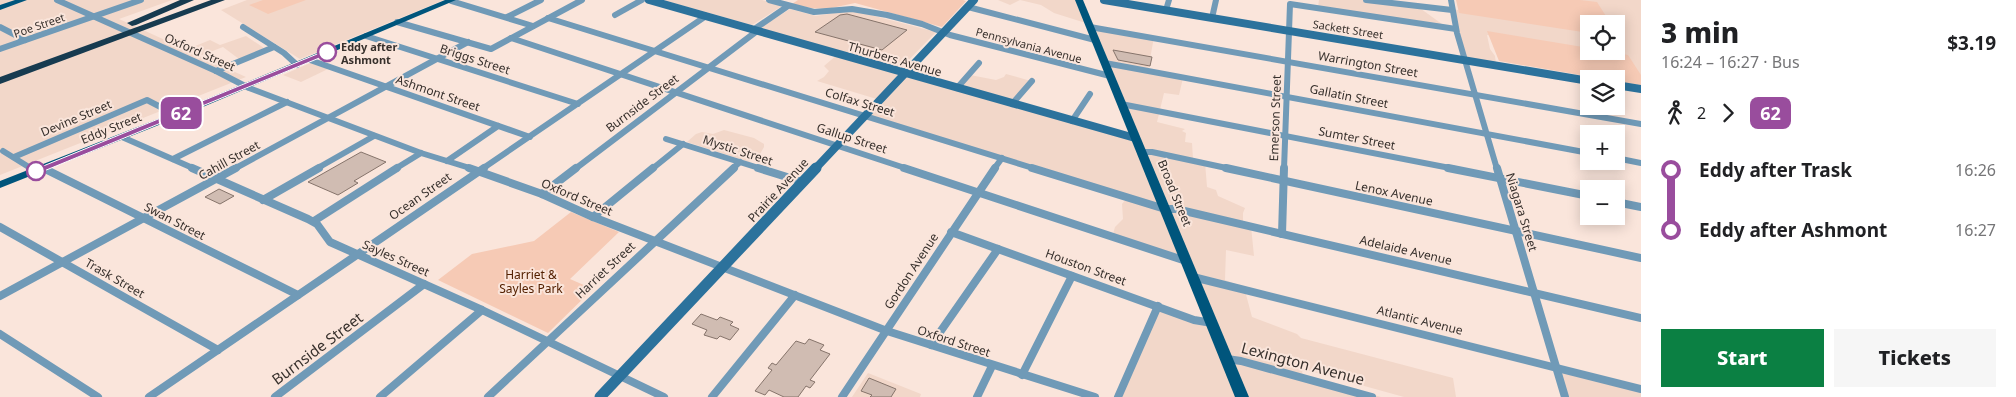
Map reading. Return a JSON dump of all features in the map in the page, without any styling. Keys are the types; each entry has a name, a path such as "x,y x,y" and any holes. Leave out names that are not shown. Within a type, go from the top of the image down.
{"highway":[{"path":"125,30 189,0"},
{"path":"0,82 200,0"},
{"path":"0,73 93,39 220,0"}],"main road":[{"path":"0,8 23,0"},
{"name":"Eddy Street","path":"0,185 176,115 451,0"},
{"name":"Broad Street","path":"1079,0 1242,397"}],"street":[{"name":"Oxford Street","path":"57,0 246,86 374,136 542,194 593,217 887,331 992,366 1095,397"},
{"name":"Poe Street","path":"0,49 141,0"},
{"path":"451,0 533,26"},
{"path":"507,17 541,0"},
{"path":"397,22 491,49 582,0"},
{"path":"616,15 642,0"},
{"name":"Thurbers Avenue","path":"648,0 1135,138"},
{"path":"769,0 788,6"},
{"name":"Prairie Avenue","path":"600,397 974,0"},
{"name":"Sackett Street","path":"1104,0 1580,79"},
{"path":"1166,10 1169,0"},
{"path":"1212,18 1216,0"},
{"path":"1366,0 1452,10"},
{"path":"1410,0 1418,7"},
{"name":"Niagara Street","path":"1450,0 1456,31 1565,397"},
{"name":"Emerson Street","path":"1282,234 1290,4 1456,31"},
{"name":"Burnside Street","path":"542,194 788,6"},
{"name":"Pennsylvania Avenue","path":"788,6 814,12 852,9 865,10 1110,76"},
{"path":"968,7 1095,40"},
{"name":"Ocean Street","path":"149,397 706,16"},
{"name":"Colfax Street","path":"548,18 1165,209"},
{"path":"0,27 26,40"},
{"path":"244,27 297,65"},
{"name":"Warrington Street","path":"1090,27 1641,124"},
{"name":"Briggs Street","path":"366,36 578,104"},
{"name":"Gallup Street","path":"511,38 980,191 1186,261"},
{"name":"Cahill Street","path":"0,296 468,42"},
{"path":"216,71 274,47"},
{"name":"Ashmont Street","path":"310,60 530,137"},
{"path":"957,88 979,63"},
{"name":"Gallatin Street","path":"1105,63 1580,151"},
{"path":"1012,104 1032,81"},
{"path":"1625,86 1641,89"},
{"path":"1072,121 1090,94"},
{"name":"Devine Street","path":"14,157 147,100 176,115"},
{"path":"173,160 287,102"},
{"name":"Sumter Street","path":"1121,104 1580,194"},
{"path":"447,161 498,126"},
{"path":"263,200 374,136"},
{"path":"122,137 314,221 422,154"},
{"name":"Mystic Street","path":"666,139 803,182"},
{"path":"593,217 683,144"},
{"name":"Swan Street","path":"3,151 39,170 144,218 298,295"},
{"name":"Lenox Avenue","path":"1141,152 1152,152 1641,258"},
{"name":"Gordon Avenue","path":"842,397 1002,158"},
{"path":"1625,159 1641,162"},
{"name":"Harriet Street","path":"488,397 740,162"},
{"path":"1625,204 1641,207"},
{"name":"Adelaide Avenue","path":"1165,209 1176,209 1641,318"},
{"name":"Sayles Street","path":"314,221 330,242 482,310 664,397"},
{"name":"Trask Street","path":"0,228 218,350"},
{"name":"Houston Street","path":"951,232 1194,320 1212,323"},
{"path":"931,345 998,249"},
{"path":"1022,375 1072,276"},
{"name":"Atlantic Avenue","path":"1193,276 1641,389"},
{"name":"Burnside Street","path":"274,397 424,284"},
{"path":"712,397 796,295"},
{"path":"1118,397 1158,306"},
{"path":"380,397 482,310"},
{"path":"0,334 98,397"},
{"name":"Lexington Avenue","path":"1228,360 1241,360 1372,397"},
{"path":"977,397 992,366"}],"shaded area":[{"path":"0,0 172,0 119,19 246,77 0,175"},
{"path":"247,0 444,0 300,59 221,10"},
{"path":"663,0 762,0 782,6 752,25"},
{"path":"998,0 1020,0 1010,5"},
{"path":"1020,0 1081,0 1092,25 1054,13 1041,5"},
{"path":"1319,0 1367,0 1417,6 1446,27 1318,7"},
{"path":"1569,0 1641,0 1641,89 1625,86 1625,70 1586,70 1628,58 1625,58 1625,15 1592,15"},
{"path":"790,9 816,16 847,11 859,12 936,32 900,69 758,29"},
{"path":"1452,9 1580,30 1580,50 1487,35 1496,64 1465,59"},
{"path":"1092,26 1154,37 1148,70 1183,78 1179,95 1164,93 1157,122 1185,129 1182,131 1186,133 1185,142 1192,143 1193,159 1205,162 1207,187 1216,190 1218,196 1245,208 1243,223 1251,226 1254,256 1226,250 1225,280 1244,287 1252,317 1297,334 1301,338 1453,378 1456,397 1404,397 1303,369 1302,373 1305,375 1381,397 1119,397 1157,308 1217,327 1192,262 1113,234 1115,227 1123,219 1122,204 1127,198 867,116 880,100 817,81 829,71 824,66 838,54 956,87 970,75 996,80 1004,77 1006,74 1031,81 1013,102 1139,139"},
{"path":"246,36 264,48 239,59 223,47 202,55 188,49 210,40 220,45"},
{"path":"310,63 328,69 301,82 283,75"},
{"path":"724,130 754,138 764,144 764,147 760,154 749,162 687,142 696,134 702,132 713,134"},
{"path":"1559,367 1641,387 1641,397 1565,397"},
{"path":"868,373 921,394 920,397 852,397"}],"green space":[{"path":"263,0 306,0 268,14 249,5"},
{"path":"798,0 966,1 942,27 855,3 827,9 792,4"},
{"path":"1456,0 1580,0 1597,2 1605,15 1580,15 1580,32 1459,13"},
{"path":"1487,31 1580,46 1580,60 1625,60 1625,54 1628,55 1641,75 1641,85 1625,82 1625,70 1580,70 1580,75 1499,61"},
{"name":"Harriet & Sayles Park","path":"571,212 619,232 570,279 593,289 548,333 438,280 472,254 534,241"}],"building":[{"path":"847,14 907,30 882,50 815,32 840,15"},
{"path":"1113,50 1152,57 1150,66 1118,60"},
{"path":"361,152 386,162 354,181 358,183 338,195 308,182"},
{"path":"219,189 234,196 220,204 205,197"},
{"path":"701,314 717,320 720,317 733,322 730,325 739,329 730,340 720,336 717,339 704,335 707,330 692,324"},
{"path":"809,339 824,345 820,350 830,354 810,380 815,382 810,388 806,386 798,397 784,397 769,390 765,395 755,391 772,370 768,368 772,363 776,365 796,341 805,344"},
{"path":"869,378 896,389 891,397 870,397 872,395 861,391"}],"bus line":[{"name":"62","path":"36,171 327,52"}],"place":[{"name":"Eddy after Ashmont","path":"327,52"}]}
